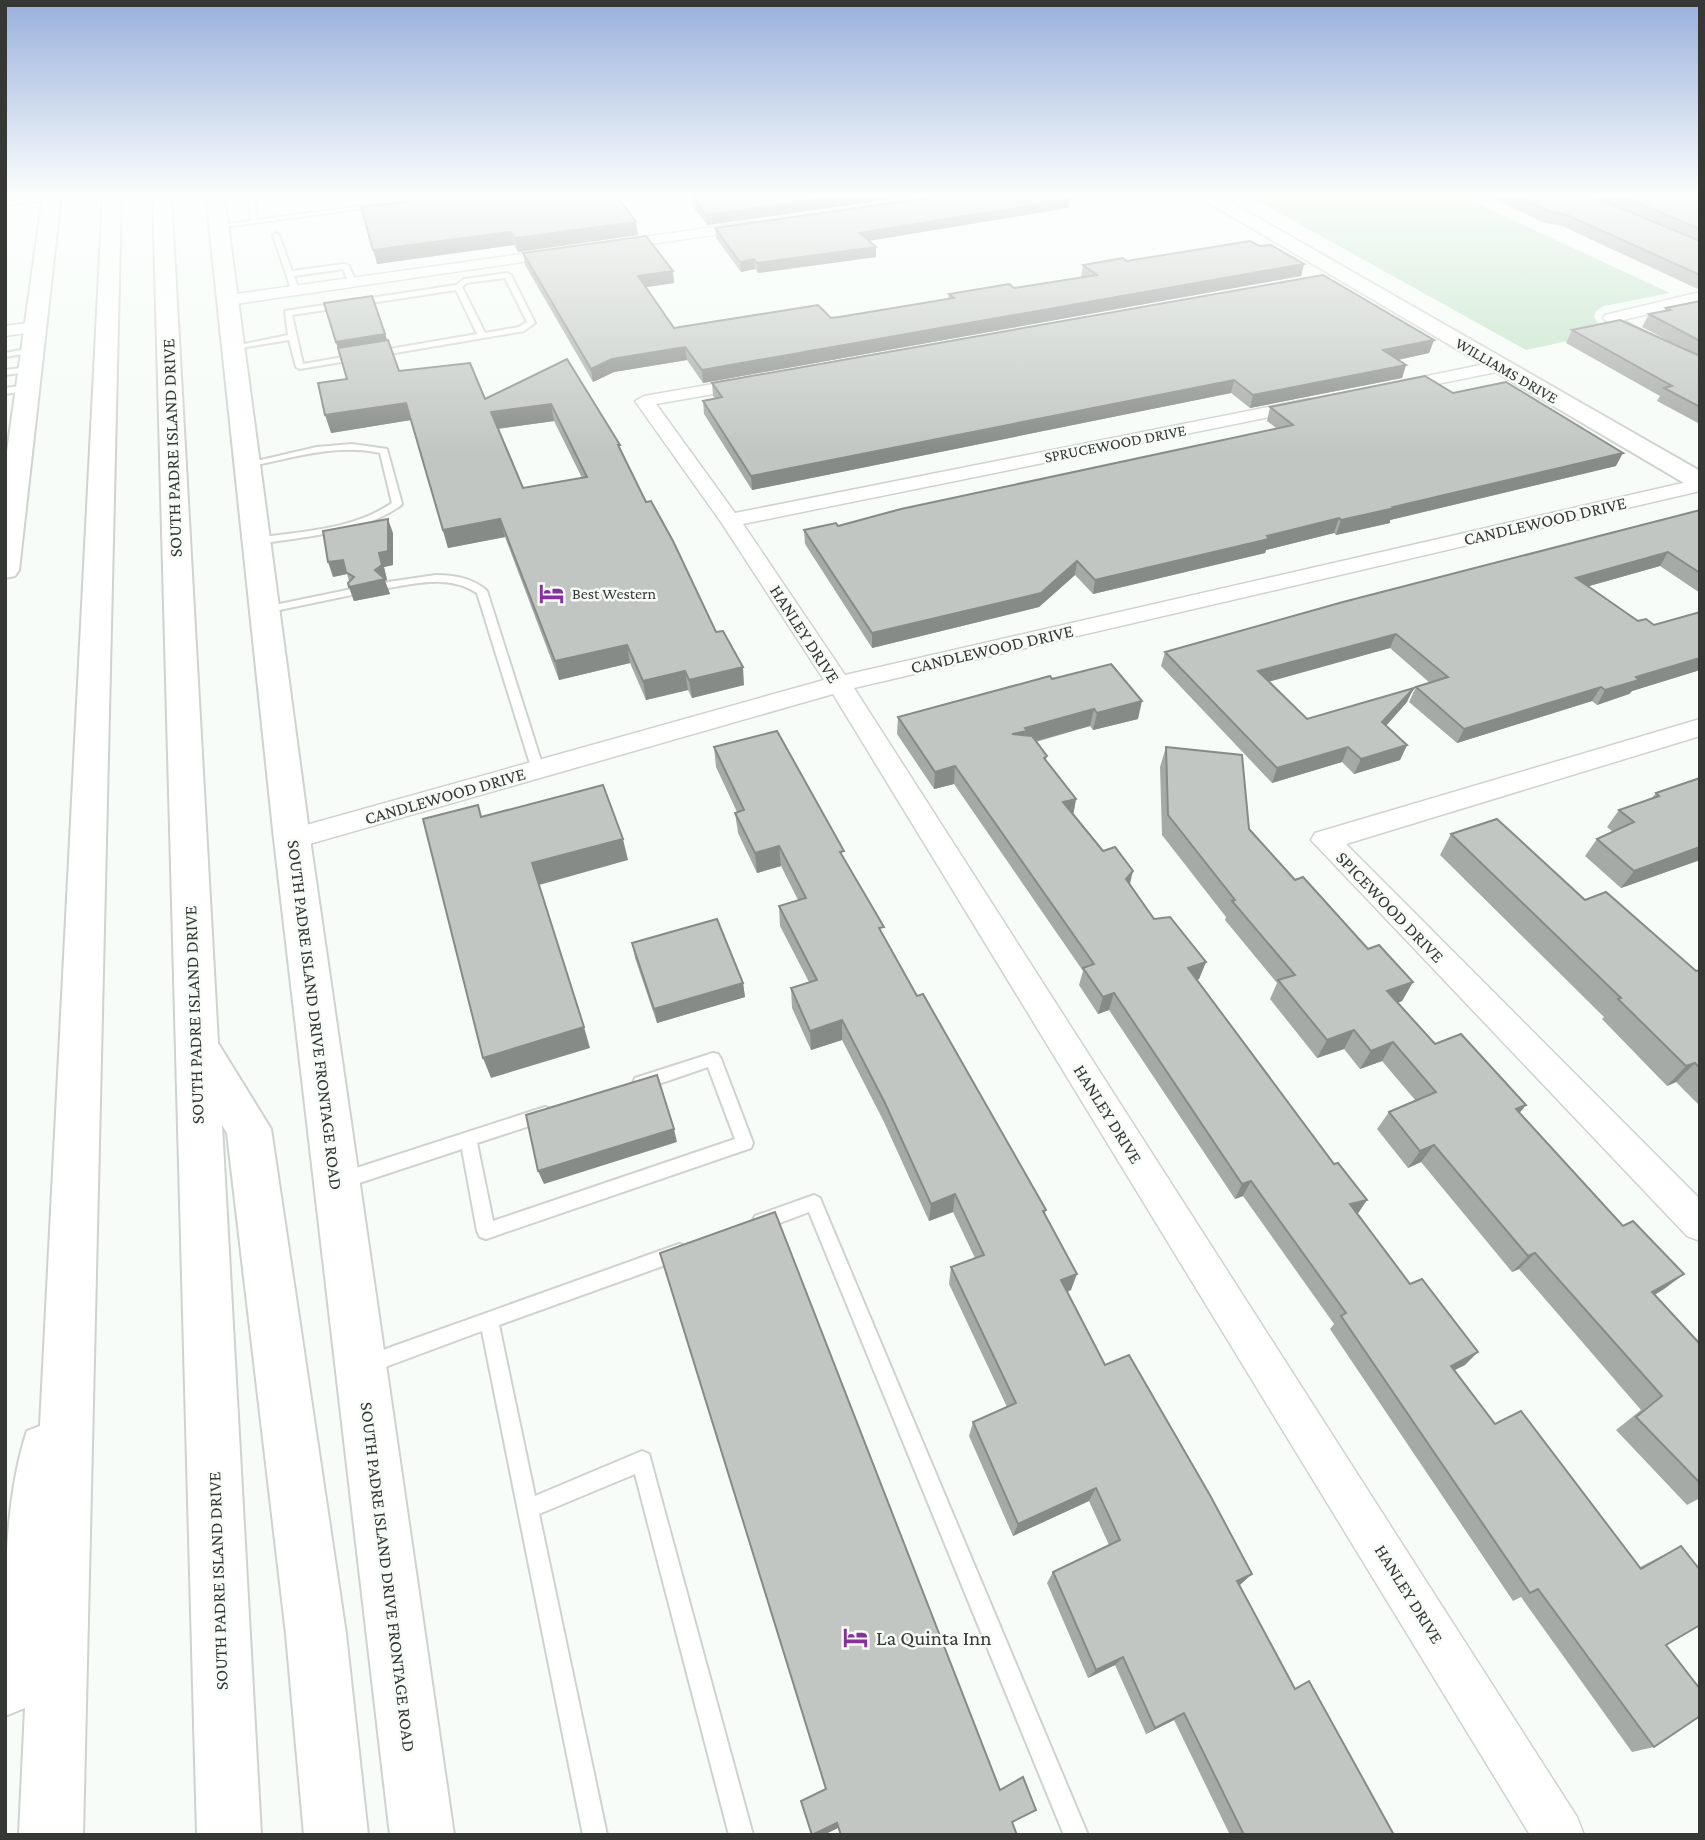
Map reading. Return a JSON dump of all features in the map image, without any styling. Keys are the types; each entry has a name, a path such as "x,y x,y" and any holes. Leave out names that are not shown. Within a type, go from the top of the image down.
{"main road":[{"path":"6,560 12,456 38,281"},
{"path":"51,1835 109,281"},
{"name":"SOUTH PADRE ISLAND DRIVE","path":"165,281 229,1835"},
{"name":"SOUTH PADRE ISLAND DRIVE FRONTAGE ROAD","path":"226,281 292,839 422,1835"},
{"name":"WILLIAMS DRIVE","path":"1353,281 1700,483"},
{"path":"195,1043 249,1129 316,1634 336,1835"},
{"path":"5,1686 72,1300"}],"street":[{"path":"229,300 360,281"},
{"path":"1700,297 1611,318 1624,329 1700,367"},
{"path":"5,331 23,366"},
{"path":"1379,390 1500,366"},
{"name":"HANLEY DRIVE","path":"767,379 643,401 730,520 839,684 1559,1835"},
{"name":"SPRUCEWOOD DRIVE","path":"730,520 1325,401"},
{"name":"CANDLEWOOD DRIVE","path":"292,839 839,684 1700,483"},
{"name":"SPICEWOOD DRIVE","path":"1700,727 1325,840 1700,1224"}],"lane":[{"path":"292,281 295,290"},
{"path":"394,281 398,296"},
{"path":"465,281 458,287 288,313 300,367 521,329 531,323 510,281"},
{"path":"458,287 482,337"},
{"path":"234,347 292,337"},
{"path":"5,355 23,366"},
{"path":"248,464 344,447 369,446 384,451 397,504 385,514 353,524 257,541"},
{"path":"388,584 443,577 467,580 482,591 538,770"},
{"path":"265,610 352,592"},
{"path":"468,1139 486,1231 745,1143 713,1059 624,1088"},
{"path":"337,1183 559,1110"},
{"path":"749,1226 814,1203 1076,1835"},
{"path":"361,1367 697,1245"},
{"path":"489,1320 530,1508 595,1835"},
{"path":"530,1508 642,1461 741,1835"}],"green space":[{"path":"1402,281 1644,281 1670,293 1604,306 1596,311 1594,317 1601,327 1609,332 1526,350"}],"building":[{"path":"539,281 641,281 674,328 818,305 831,318 839,317 954,298 949,294 1009,284 1014,288 1060,281 1208,281 702,370 685,347 612,359 591,369"},
{"path":"1290,281 1333,281 1434,340 1383,350 1406,365 1253,395 1234,380 751,476 703,401 722,397 712,383"},
{"path":"372,296 385,334 336,342 324,303"},
{"path":"1700,301 1700,341 1649,314 1670,310 1666,308"},
{"path":"1620,320 1700,356 1700,407 1664,388 1672,386 1572,330"},
{"path":"388,340 399,371 470,363 485,399 567,359 620,445 646,502 651,501 673,541 716,632 723,631 743,667 689,680 685,671 643,681 627,645 555,661 500,519 443,530 406,403 325,415 318,383 347,379 338,348","holes":["551,404 587,477 523,488 491,412"]},
{"path":"1425,376 1453,393 1506,382 1623,453 1393,507 1395,508 1341,520 1339,518 1267,536 1269,539 1095,580 1077,561 1041,593 872,633 804,530 836,523 838,526 901,509 1293,425 1270,407"},
{"path":"1700,510 1700,573 1668,552 1576,578 1638,621 1646,619 1654,625 1700,612 1700,658 1636,677 1639,680 1605,690 1601,687 1464,729 1416,687 1448,677 1396,634 1258,671 1307,719 1414,688 1382,722 1407,745 1361,759 1348,747 1277,768 1165,652 1343,602"},
{"path":"388,519 388,551 379,553 382,565 375,570 385,579 349,587 348,583 354,577 346,572 343,560 328,562 323,531"},
{"path":"1111,664 1142,701 1097,713 1094,709 1012,734 1032,736 1047,756 1044,758 1076,799 1063,802 1103,851 1115,847 1133,871 1126,879 1154,919 1170,917 1206,962 1188,968 1334,1164 1338,1163 1367,1200 1350,1204 1410,1284 1422,1279 1478,1352 1451,1366 1495,1424 1521,1411 1641,1569 1681,1546 1700,1570 1700,1625 1666,1645 1700,1689 1700,1716 1654,1747 1538,1589 1530,1593 1341,1316 1346,1313 1251,1181 1242,1184 1114,993 1103,997 1083,968 1094,964 955,766 935,772 898,717 1050,676 1052,679"},
{"path":"777,731 844,851 840,852 884,927 879,928 917,996 923,994 1046,1210 1043,1211 1077,1274 1061,1280 1105,1365 1129,1355 1252,1574 1237,1581 1295,1689 1309,1681 1394,1835 1244,1835 1184,1713 1155,1728 1123,1657 1096,1670 1053,1572 1120,1540 1096,1488 1018,1524 973,1422 1016,1403 951,1267 984,1255 955,1194 931,1204 885,1103 842,1020 810,1031 791,988 817,980 779,906 806,898 779,846 755,853 735,813 744,810 714,747"},
{"path":"1166,747 1242,755 1249,829 1295,880 1303,877 1368,949 1379,945 1413,982 1387,991 1435,1044 1461,1034 1526,1105 1516,1109 1623,1226 1633,1221 1684,1274 1652,1292 1700,1344 1700,1483 1636,1417 1662,1396 1535,1253 1528,1256 1434,1145 1420,1151 1389,1112 1436,1092 1393,1042 1371,1051 1354,1030 1327,1040 1278,980 1295,975 1232,901 1235,900 1168,815"},
{"path":"1700,778 1700,847 1634,871 1597,839 1634,822 1619,810 1659,796 1656,793"},
{"path":"603,785 623,839 532,863 584,1027 483,1058 423,819 478,805 481,817"},
{"path":"1497,819 1585,900 1606,892 1696,971 1700,970 1700,1068 1695,1063 1686,1066 1618,999 1621,998 1451,834"},
{"path":"717,919 743,983 654,1009 632,943"},
{"path":"657,1075 674,1129 538,1171 526,1115"},
{"name":"La Quinta Inn","path":"775,1212 1000,1790 1023,1777 1036,1810 1012,1822 1017,1835 841,1835 837,1823 812,1835 801,1801 826,1789 660,1253"}],"place":[{"name":"Best Western","path":"552,593"},
{"name":"La Quinta Inn","path":"856,1638"}]}
